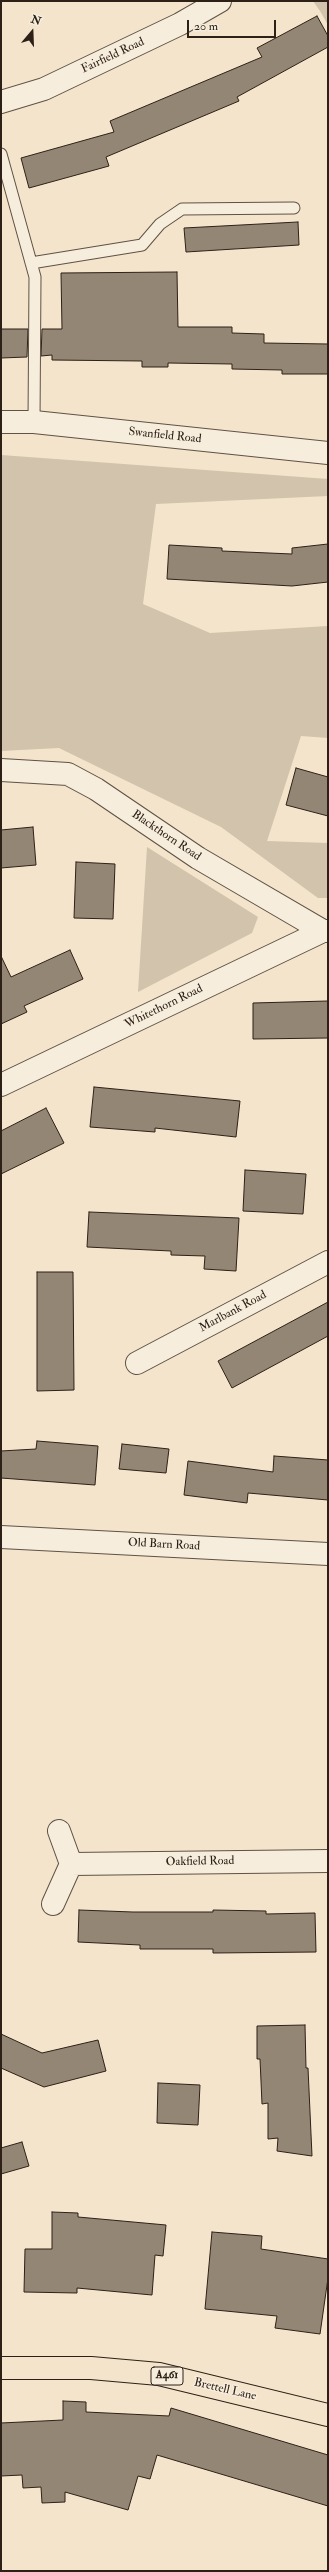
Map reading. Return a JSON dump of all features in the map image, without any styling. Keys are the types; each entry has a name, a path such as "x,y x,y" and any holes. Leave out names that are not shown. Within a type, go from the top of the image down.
{"main road":[{"name":"Brettell Lane","path":"1,2368 91,2368 159,2374 328,2415"}],"street":[{"name":"Fairfield Road","path":"1,102 44,89 180,24 220,1"},
{"name":"Swanfield Road","path":"1,422 34,422 328,453"},
{"name":"Blackthorn Road","path":"1,770 68,774 96,788 198,858 325,931"},
{"name":"Whitethorn Road","path":"1,1085 325,931"},
{"name":"Marlbank Road","path":"137,1363 328,1262"},
{"name":"Old Barn Road","path":"1,1537 328,1554"},
{"path":"53,1904 71,1864 59,1831"},
{"name":"Oakfield Road","path":"71,1864 328,1861"}],"lane":[{"path":"1,154 35,277 34,422"},
{"path":"31,263 142,245 160,224 182,209 294,208"}],"shaded area":[{"path":"313,1 328,1 328,25 320,11"},
{"path":"1,455 328,479 328,496 156,504 143,604 210,633 328,626 328,738 301,736 267,841 328,843 328,898 318,898 221,827 59,748 1,751"},
{"path":"147,847 258,917 252,933 138,992"}],"building":[{"path":"317,16 328,36 328,47 237,97 239,101 106,157 109,166 29,188 21,158 114,132 110,121 262,57 257,48"},
{"path":"298,222 299,245 186,252 184,228"},
{"path":"177,272 178,327 232,327 232,333 264,334 264,343 328,344 328,374 282,374 282,370 232,369 232,364 168,363 168,367 142,367 142,361 52,360 52,355 41,356 42,329 62,329 61,273"},
{"path":"1,329 28,329 27,357 1,358"},
{"path":"328,544 328,582 292,586 167,579 169,545 222,548 222,551 292,554 292,548"},
{"path":"296,768 328,777 328,816 286,805"},
{"path":"33,827 36,865 1,868 1,830"},
{"path":"76,862 115,864 113,919 74,918"},
{"path":"70,950 83,979 24,1006 27,1012 1,1024 1,956 11,977"},
{"path":"328,1001 328,1038 253,1039 253,1003"},
{"path":"94,1087 240,1101 236,1137 155,1128 155,1132 90,1127"},
{"path":"46,1108 64,1143 1,1174 1,1131"},
{"path":"245,1170 306,1174 303,1214 243,1211"},
{"path":"89,1212 239,1218 236,1271 204,1269 205,1256 171,1255 171,1251 87,1247"},
{"path":"37,1272 73,1272 74,1390 37,1391"},
{"path":"328,1302 328,1336 232,1388 218,1361"},
{"path":"37,1441 98,1446 95,1485 1,1478 1,1451 36,1449"},
{"path":"122,1444 169,1449 166,1473 119,1469"},
{"path":"274,1456 328,1460 328,1500 248,1493 247,1503 184,1495 188,1461 273,1472"},
{"path":"79,1910 213,1912 213,1910 266,1911 266,1914 315,1913 316,1952 213,1953 213,1949 140,1949 140,1945 78,1942"},
{"path":"305,2025 306,2068 308,2068 312,2156 277,2151 278,2138 268,2139 268,2103 262,2104 260,2059 257,2059 257,2026"},
{"path":"1,2034 42,2053 98,2040 106,2071 44,2087 1,2068"},
{"path":"158,2083 200,2085 198,2125 157,2123"},
{"path":"22,2142 29,2166 1,2174 1,2148"},
{"path":"52,2212 78,2213 78,2217 166,2225 163,2256 155,2255 152,2295 77,2288 77,2293 24,2292 25,2249 52,2249"},
{"path":"212,2232 262,2236 261,2249 328,2259 328,2278 320,2334 275,2328 277,2316 205,2309"},
{"path":"63,2401 86,2402 86,2412 169,2416 171,2408 328,2455 328,2506 157,2455 150,2479 138,2476 128,2510 65,2492 65,2502 42,2503 41,2487 23,2488 22,2475 1,2476 1,2423 63,2420"}]}
